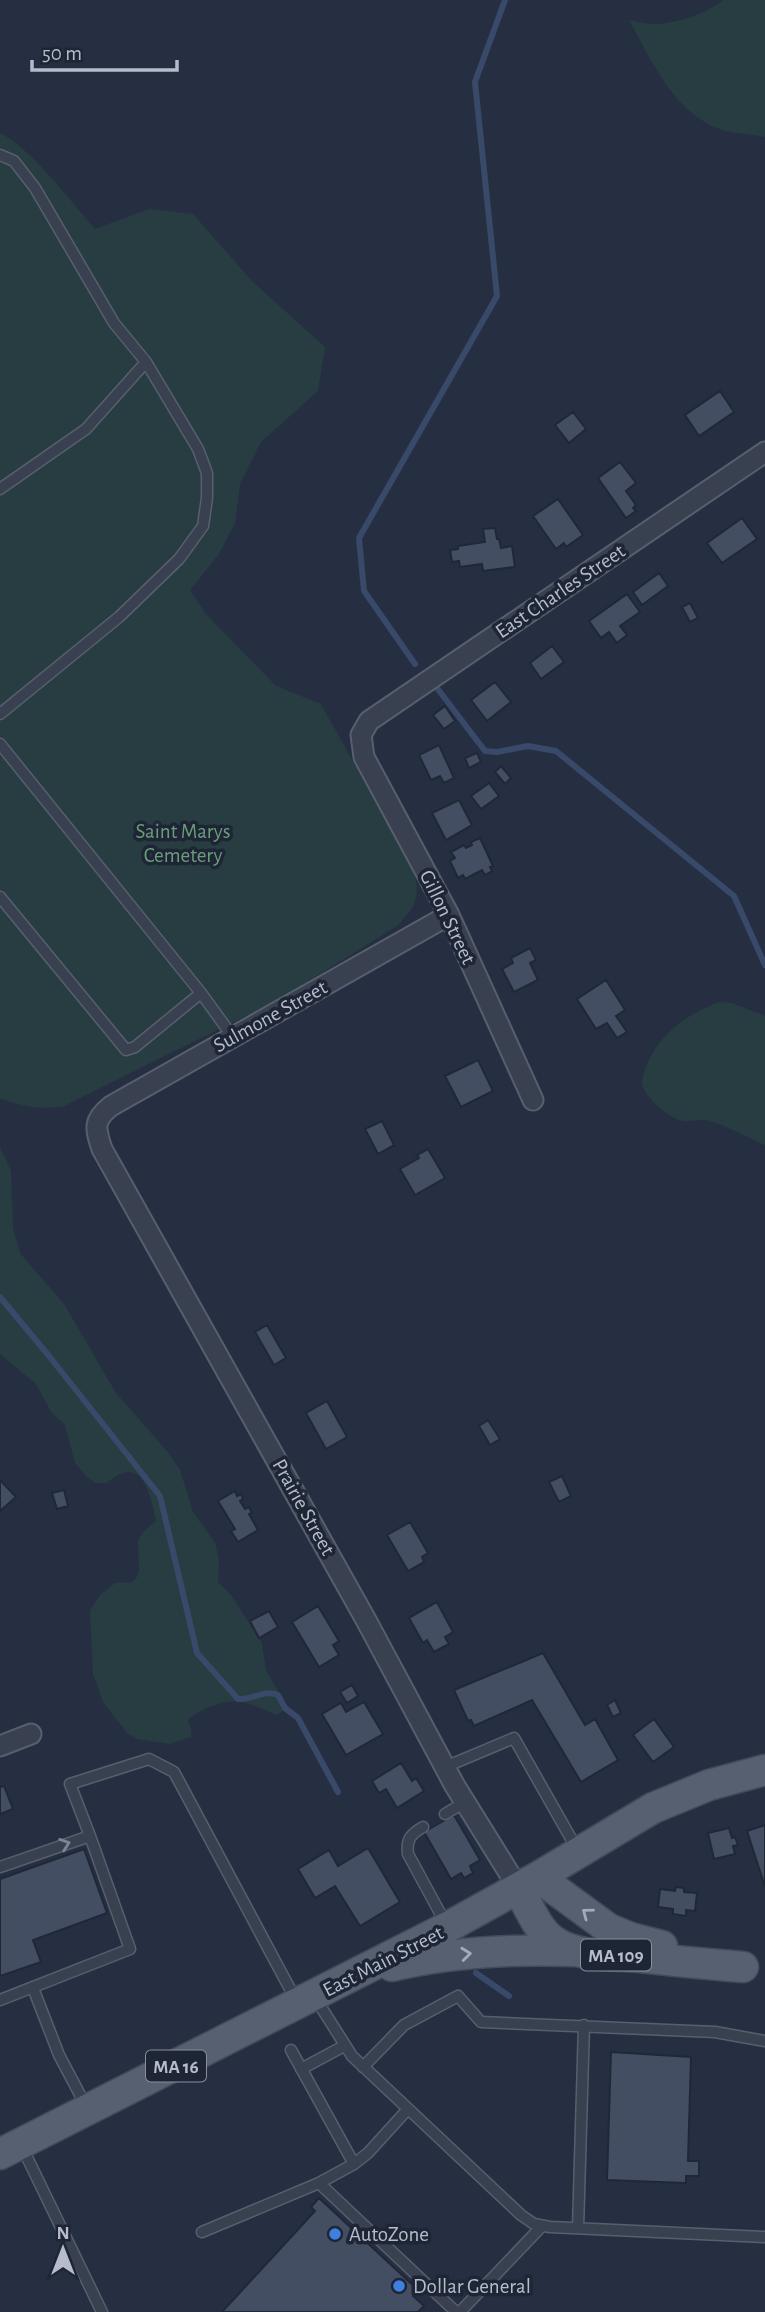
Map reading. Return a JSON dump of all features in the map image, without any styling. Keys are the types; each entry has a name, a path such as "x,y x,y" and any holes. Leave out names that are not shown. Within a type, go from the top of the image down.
{"main road":[{"name":"East Main Street","path":"10,2149 448,1927 670,1800 709,1785 765,1770"},
{"name":"MA 109","path":"528,1883 537,1922 549,1937 566,1947 592,1953 754,1969"},
{"name":"MA 109","path":"528,1883 620,1934 754,1969"},
{"path":"352,1977 400,1964 469,1954 545,1950 592,1953"}],"street":[{"name":"East Charles Street","path":"361,736 369,721 765,452"},
{"name":"Gillon Street","path":"361,736 364,757 449,915 533,1100"},
{"name":"Sulmone Street","path":"97,1123 101,1114 111,1105 449,915"},
{"name":"Prairie Street","path":"97,1123 96,1133 102,1149 285,1473 444,1767 465,1802 528,1883"},
{"path":"0,1746 31,1734"}],"lane":[{"path":"0,155 14,161 35,188 114,323 146,362 198,449 207,473 203,526 179,559 118,617 0,714"},
{"path":"2,484 51,455 86,429 146,362"},
{"path":"0,744 201,993 233,1037"},
{"path":"0,897 126,1050 135,1047 201,993"},
{"path":"444,1767 514,1738 579,1853"},
{"path":"0,2000 130,1949 70,1784 149,1759 174,1772 306,2000 363,2067 521,2215 542,2226 765,2237"},
{"path":"444,1814 465,1802"},
{"path":"423,1827 411,1834 407,1844 408,1854 448,1927"},
{"path":"0,1867 90,1836"},
{"path":"33,1988 59,2055 88,2110"},
{"path":"363,2067 404,2025 458,1996 481,2022 715,2032 765,2041"},
{"path":"578,2228 584,2025"},
{"path":"301,2069 344,2046"},
{"path":"291,2050 354,2164"},
{"path":"202,2232 319,2183 354,2164 368,2153 408,2109"},
{"path":"10,2149 102,2312"},
{"path":"319,2183 458,2312 542,2226"}],"green space":[{"path":"723,0 765,0 765,137 722,130 701,120 688,109 655,67 629,20 653,24 673,22 691,17"},
{"name":"Saint Marys Cemetery","path":"0,133 12,140 37,163 95,229 149,209 193,214 250,279 325,347 318,391 261,442 240,484 235,523 219,554 190,590 206,614 276,686 321,704 413,870 417,887 412,907 397,926 278,1000 62,1107 54,1108 23,1105 0,1098"},
{"path":"719,1002 732,1003 765,1016 765,1145 712,1122 682,1121 674,1118 657,1105 642,1083 650,1058 663,1039 688,1017"},
{"path":"0,1147 11,1171 13,1228 20,1253 64,1304 116,1393 167,1451 180,1470 193,1512 215,1543 219,1559 218,1582 231,1595 262,1643 266,1670 285,1703 286,1709 277,1715 238,1701 222,1703 202,1710 188,1720 191,1737 170,1744 138,1739 128,1734 103,1702 93,1674 90,1611 100,1595 115,1583 132,1582 137,1577 138,1541 144,1531 156,1521 147,1488 136,1474 129,1472 119,1475 107,1483 96,1483 87,1477 75,1463 65,1425 51,1412 36,1384 0,1354"}],"building":[{"path":"720,391 734,412 699,436 685,415"},
{"path":"573,412 586,429 569,443 555,425"},
{"path":"620,462 636,483 626,491 636,505 633,508 636,511 626,518 598,478"},
{"path":"558,499 583,535 566,547 564,543 556,549 533,516"},
{"path":"742,518 757,539 722,563 707,543"},
{"path":"495,528 501,548 512,546 515,567 483,571 482,564 460,567 459,561 452,562 450,550 458,549 458,546 485,542 483,529"},
{"path":"659,573 668,586 642,605 633,592"},
{"path":"627,594 640,612 620,626 627,635 617,643 609,632 601,638 589,621"},
{"path":"690,603 698,618 690,622 682,607"},
{"path":"552,646 564,662 541,679 530,663"},
{"path":"495,682 511,702 487,721 471,700"},
{"path":"445,706 455,721 444,729 433,715"},
{"path":"439,745 454,778 444,783 440,776 431,780 419,755"},
{"path":"477,753 481,762 469,768 465,758"},
{"path":"501,766 511,778 505,784 495,772"},
{"path":"489,783 499,796 481,809 471,796"},
{"path":"459,800 472,825 446,840 432,813"},
{"path":"480,838 493,866 490,867 492,871 485,875 482,870 465,879 463,875 458,878 450,861 455,858 451,852 464,845 466,848"},
{"path":"530,948 536,960 530,963 538,980 514,992 502,969 513,963 511,958"},
{"path":"606,980 625,1010 616,1016 627,1032 617,1038 607,1023 596,1029 577,999"},
{"path":"478,1060 493,1091 461,1107 445,1076"},
{"path":"382,1121 394,1145 378,1154 365,1129"},
{"path":"428,1149 445,1178 415,1195 400,1169"},
{"path":"267,1325 286,1358 274,1365 255,1332"},
{"path":"327,1401 347,1437 326,1449 306,1413"},
{"path":"488,1420 500,1439 490,1445 479,1426"},
{"path":"562,1476 571,1496 559,1502 549,1482"},
{"path":"0,1480 16,1497 0,1511"},
{"path":"64,1490 68,1506 57,1509 52,1493"},
{"path":"235,1491 237,1496 241,1494 243,1499 240,1501 245,1509 249,1507 252,1513 249,1514 258,1530 238,1542 231,1531 235,1529 218,1501"},
{"path":"410,1522 428,1553 422,1557 424,1562 408,1571 387,1535"},
{"path":"437,1602 453,1632 445,1637 449,1644 434,1652 427,1640 423,1643 409,1618"},
{"path":"318,1606 339,1641 333,1645 339,1655 319,1667 292,1622"},
{"path":"269,1611 278,1627 259,1638 250,1621"},
{"path":"543,1653 585,1725 595,1719 618,1760 581,1782 532,1700 474,1726 471,1720 468,1721 454,1690"},
{"path":"352,1685 358,1696 347,1703 340,1692"},
{"path":"615,1700 621,1713 613,1717 607,1705"},
{"path":"364,1702 383,1734 346,1755 322,1714 341,1703 346,1712"},
{"path":"654,1719 674,1747 653,1762 633,1735"},
{"path":"401,1763 412,1781 416,1778 424,1791 397,1808 386,1789 379,1793 372,1781"},
{"path":"4,1786 13,1809 0,1814 0,1787"},
{"path":"454,1815 480,1860 470,1866 473,1873 464,1878 461,1873 451,1879 424,1832"},
{"path":"765,1825 765,1887 747,1831"},
{"path":"729,1828 738,1845 733,1846 735,1854 714,1859 708,1833"},
{"path":"368,1848 400,1902 360,1926 335,1886 315,1898 298,1869 329,1850 338,1866"},
{"path":"84,1849 107,1913 33,1940 41,1962 0,1976 0,1879"},
{"path":"676,1887 684,1888 684,1892 697,1893 695,1911 686,1910 686,1916 673,1914 673,1909 658,1907 660,1889 675,1891"},
{"path":"611,2052 691,2057 688,2161 699,2161 699,2176 686,2176 686,2183 607,2180"},
{"path":"319,2198 418,2290 413,2296 424,2306 418,2312 222,2312 315,2211 311,2207"}],"waterway":[{"path":"415,664 364,591 359,538 497,296 475,82 505,0"},
{"path":"437,688 485,751 497,752 528,746 556,751 734,896 765,965"},
{"path":"0,1297 160,1496 197,1653 238,1699 268,1693 278,1695 285,1708 298,1718 338,1792"},
{"path":"476,1973 509,1996"}],"place":[{"name":"AutoZone","path":"335,2234"},
{"name":"Dollar General","path":"399,2286"}]}
